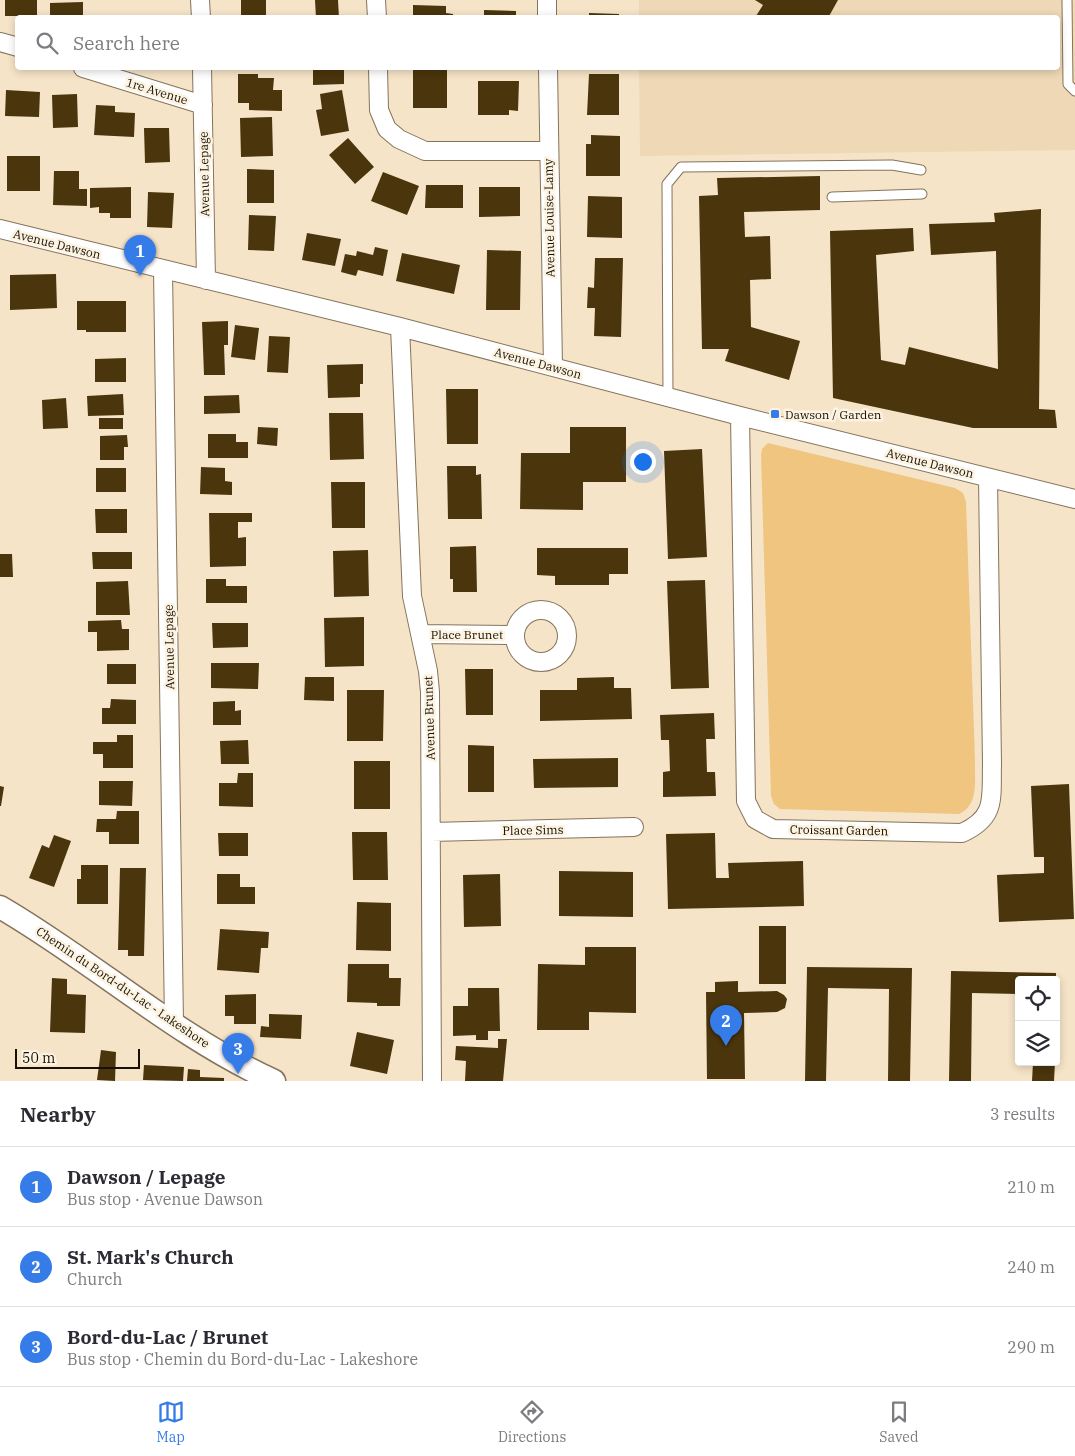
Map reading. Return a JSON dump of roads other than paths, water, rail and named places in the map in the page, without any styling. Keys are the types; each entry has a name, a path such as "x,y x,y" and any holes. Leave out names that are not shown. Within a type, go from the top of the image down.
{"street":[{"path":"200,0 201,15"},
{"path":"376,0 377,15"},
{"path":"547,0 548,15"},
{"path":"0,42 15,46"},
{"name":"1re Avenue","path":"89,70 203,105"},
{"name":"Avenue Lepage","path":"202,70 206,280"},
{"path":"378,70 379,110 387,128 399,139 425,151 548,151"},
{"name":"Avenue Louise-Lamy","path":"548,70 553,368"},
{"name":"Avenue Dawson","path":"0,229 1075,499"},
{"name":"Avenue Lepage","path":"162,270 174,1024"},
{"name":"Avenue Brunet","path":"400,328 412,596 430,692 432,1081"},
{"name":"Croissant Garden","path":"740,416 746,801 755,819 773,829 962,832 978,826 987,815 991,802 992,764 988,478"},
{"name":"Place Brunet","path":"420,634 514,635"},
{"name":"Place Sims","path":"431,832 634,827"},
{"name":"Chemin du Bord-du-Lac - Lakeshore","path":"0,907 34,926 174,1024 263,1079"}],"lane":[{"path":"1067,0 1068,84 1075,91"},
{"path":"668,397 667,184 682,168 892,164 921,170"},
{"path":"832,197 922,194"}],"place":[{"name":"Dawson / Lepage","path":"140,276"},
{"name":"Dawson / Garden","path":"775,414"},
{"name":"St. Mark's Church","path":"726,1046"},
{"name":"Bord-du-Lac / Brunet","path":"238,1074"}]}
